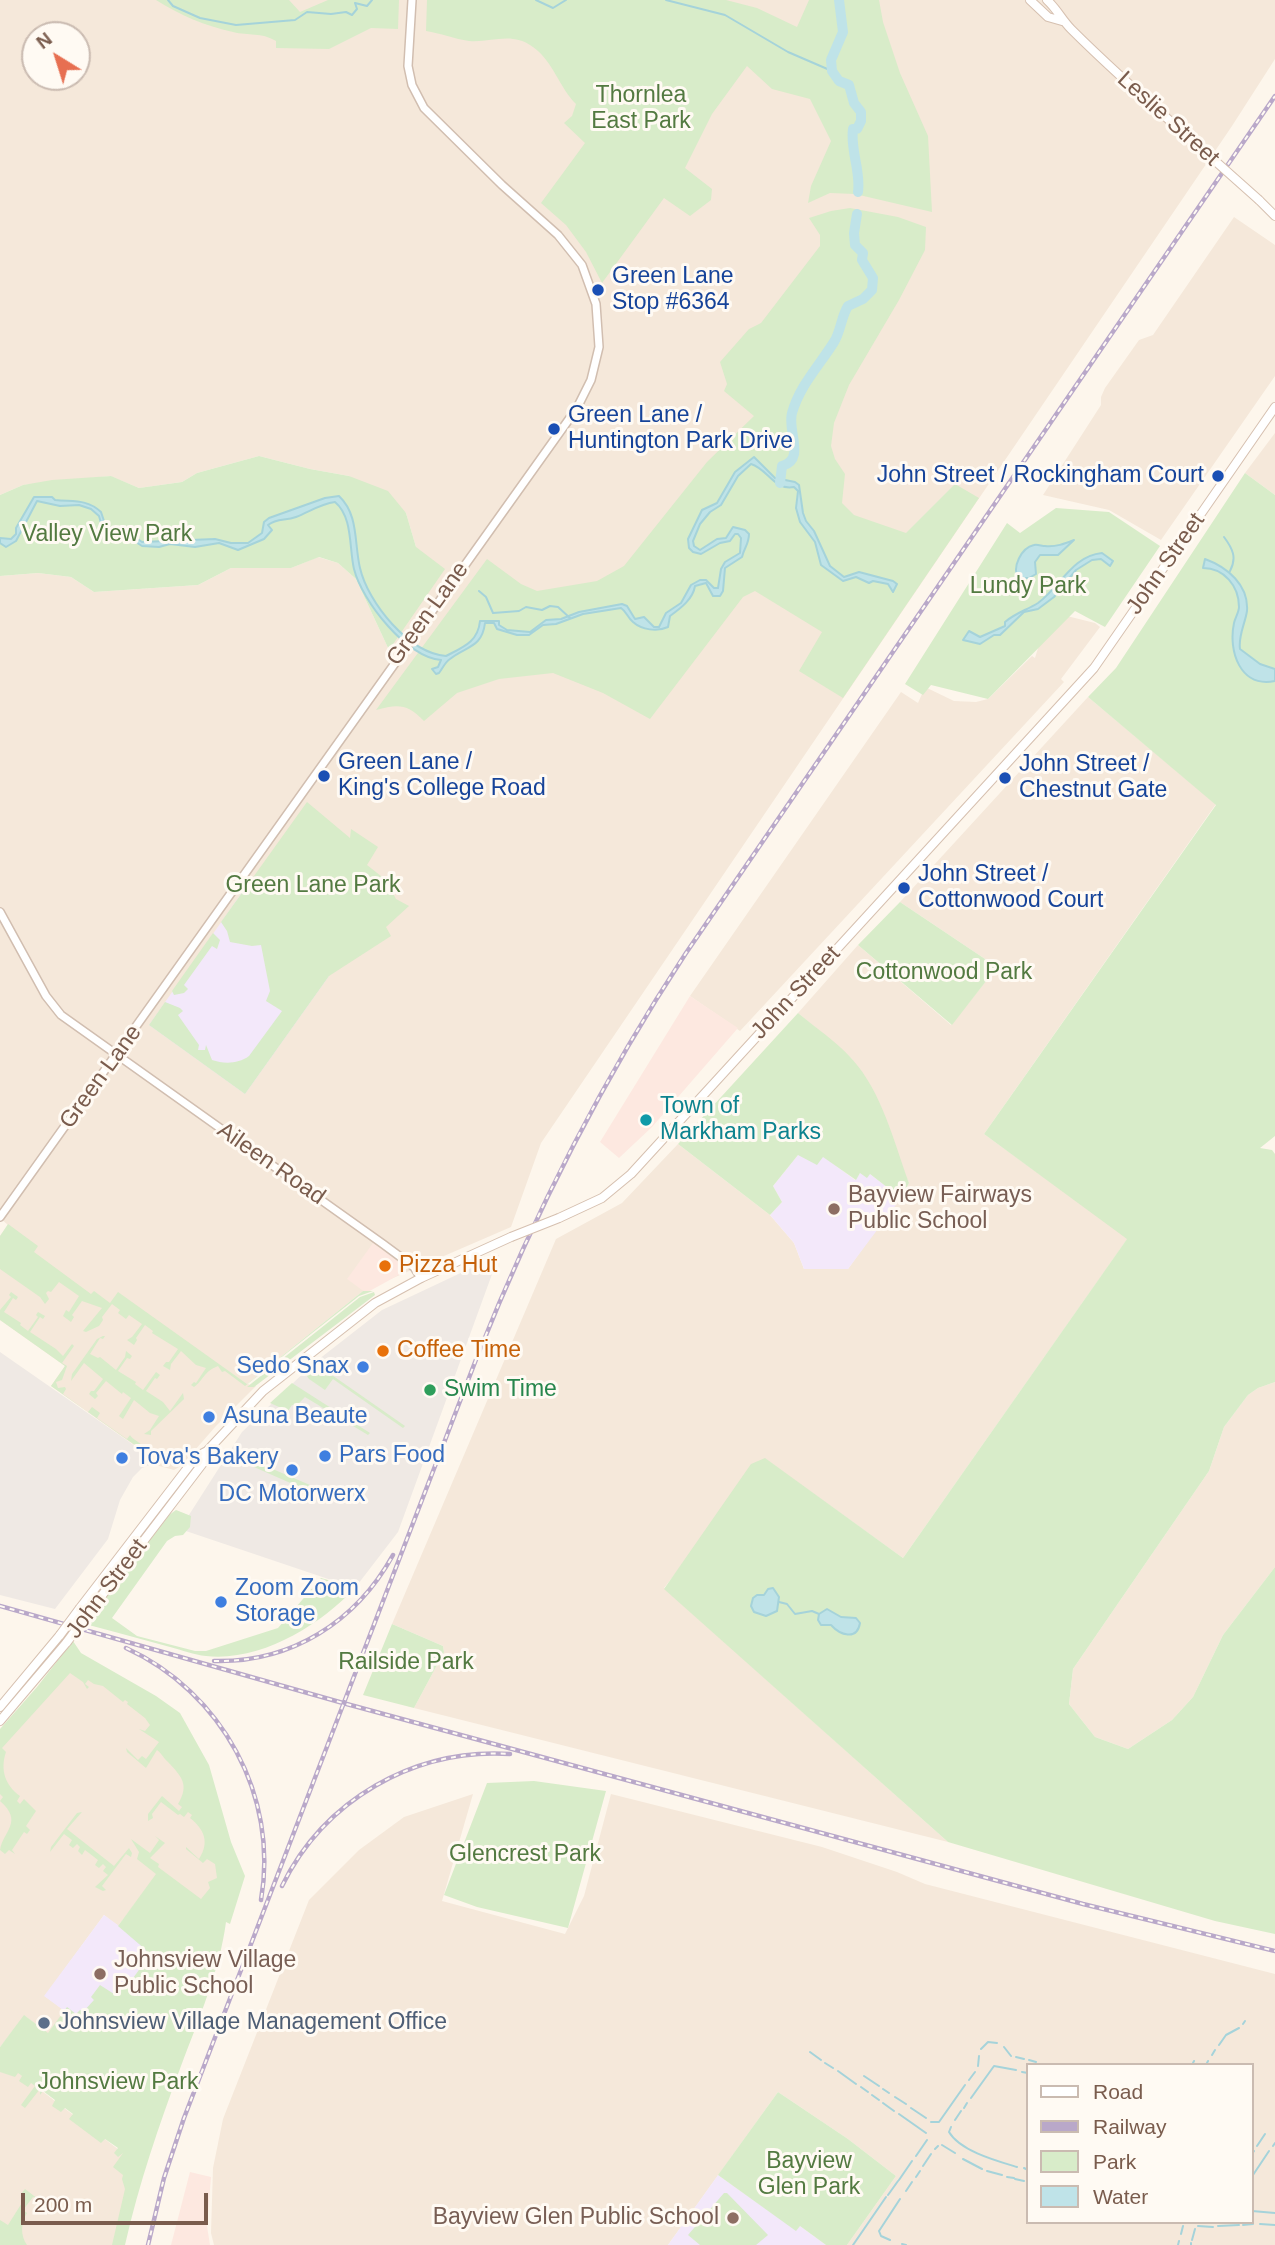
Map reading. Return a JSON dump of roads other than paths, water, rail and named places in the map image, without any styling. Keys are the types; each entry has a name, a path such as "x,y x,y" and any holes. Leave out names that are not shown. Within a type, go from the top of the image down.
{"main road":[{"name":"Leslie Street","path":"1030,0 1048,17 1062,20"},
{"name":"Leslie Street","path":"1047,0 1057,9 1062,20 1113,71 1275,216"},
{"name":"John Street","path":"0,1721 196,1457 207,1451 272,1384 375,1303 421,1278 602,1198 631,1174 1085,678 1275,407"},
{"name":"John Street","path":"0,1707 63,1638"}],"street":[{"name":"Green Lane","path":"0,1217 577,408 591,380 599,346 596,304 582,265 558,234 502,185 424,108 412,85 408,66 412,0"},
{"name":"Aileen Road","path":"0,912 46,996 61,1014 383,1244 414,1267 421,1278"}],"water":[{"path":"754,457 775,478 799,485 806,521 814,531 830,566 844,577 859,572 893,581 897,584 893,592 888,584 873,581 869,583 856,577 843,581 821,565 815,542 800,522 796,508 798,491 794,487 781,486 751,464 738,476 721,505 710,512 700,524 693,541 694,546 700,550 717,539 726,538 733,527 749,534 742,557 725,568 720,596 713,596 706,583 695,586 689,599 670,616 668,627 654,630 637,625 621,608 583,614 556,624 543,625 529,635 517,635 497,629 494,623 485,623 477,642 448,660 436,674 432,669 438,667 441,660 428,657 401,639 366,596 354,569 348,524 341,508 335,502 271,523 268,525 272,530 264,539 238,550 219,543 195,547 170,544 159,547 142,546 125,535 103,530 99,516 91,509 79,505 60,506 37,501 16,541 6,547 0,543 0,538 11,539 16,534 16,528 34,497 52,497 55,500 91,505 101,512 106,527 126,531 142,542 215,539 248,543 262,533 264,522 269,518 325,498 339,496 353,521 364,582 381,610 392,624 418,646 446,656 473,639 480,621 499,621 499,625 507,630 530,632 546,620 561,619 579,612 622,604 627,606 635,619 644,617 654,627 659,627 666,613 681,603 691,585 706,580 714,588 718,588 725,562 740,553 741,538 738,534 730,541 720,543 701,554 689,548 688,539 702,510 717,503 735,472"},
{"path":"1074,540 1058,555 1040,555 1035,562 1036,574 1029,578 1018,578 1017,564 1029,547 1056,546"},
{"path":"1102,553 1113,561 1110,566 1101,559 1092,560 1076,570 1054,597 1038,609 1024,612 1000,635 994,635 980,644 963,640 969,631 980,637 1005,626 1009,619 1038,603 1075,566 1092,555"},
{"path":"1205,559 1228,572 1240,585 1247,602 1247,611 1240,649 1260,664 1275,669 1275,681 1253,679 1239,665 1233,645 1234,623 1239,607 1236,592 1224,575 1203,568"},
{"path":"773,1588 779,1597 777,1611 766,1616 754,1612 751,1606 753,1598 764,1595 768,1589"},
{"path":"827,1609 841,1617 856,1618 860,1623 858,1629 848,1634 831,1625 821,1625 819,1614"}],"waterway":[{"path":"168,0 173,6 200,18 236,25 295,20 307,12 346,12 352,15 357,9 355,3 367,6 372,0"},
{"path":"536,0 553,8 566,0"},
{"path":"666,0 725,15 788,52 832,71"},
{"path":"839,0 843,32 831,60 832,71 839,81 849,85 854,103 861,112 861,121 857,129 853,129 852,137 858,192"},
{"path":"780,483 782,466 793,457 791,420 800,393 834,342 848,306 863,299 872,290 873,278 862,260 863,253 855,245 857,214"},
{"path":"1224,537 1233,554 1230,571"},
{"path":"479,591 486,597 493,613 519,611 526,607 542,610 550,606 558,607 570,618"},
{"path":"779,1602 787,1604 795,1614 812,1611 819,1614"},
{"path":"1219,2045 1226,2035 1239,2028"},
{"path":"981,2049 988,2042 997,2043"},
{"path":"1004,2047 1011,2056"},
{"path":"1212,2055 1215,2050"},
{"path":"810,2052 821,2060"},
{"path":"978,2066 979,2056"},
{"path":"1016,2057 1024,2059"},
{"path":"1029,2060 1036,2062"},
{"path":"825,2063 833,2068"},
{"path":"971,2098 994,2066 1016,2070"},
{"path":"838,2071 856,2084"},
{"path":"969,2080 975,2072"},
{"path":"1022,2072 1026,2073"},
{"path":"864,2076 879,2086"},
{"path":"931,2122 939,2122 965,2085"},
{"path":"861,2087 868,2092"},
{"path":"883,2089 889,2093"},
{"path":"872,2095 879,2100"},
{"path":"895,2097 906,2104"},
{"path":"883,2103 894,2111"},
{"path":"964,2108 967,2103"},
{"path":"911,2108 926,2118"},
{"path":"955,2120 961,2111"},
{"path":"899,2114 926,2133"},
{"path":"951,2127 949,2132 961,2145 1017,2167"},
{"path":"1257,2146 1265,2134"},
{"path":"916,2156 927,2140"},
{"path":"942,2145 955,2153"},
{"path":"935,2149 938,2146"},
{"path":"1254,2174 1269,2151"},
{"path":"923,2166 931,2154"},
{"path":"963,2159 982,2169"},
{"path":"899,2180 912,2161"},
{"path":"916,2177 920,2171"},
{"path":"987,2171 1002,2175"},
{"path":"1007,2177 1014,2178"},
{"path":"1015,2179 1024,2181"},
{"path":"888,2195 898,2181"},
{"path":"906,2191 912,2182"},
{"path":"853,2245 886,2197"},
{"path":"890,2240 881,2236 879,2231 900,2199"},
{"path":"1254,2211 1275,2213"},
{"path":"1243,2225 1253,2224"},
{"path":"1260,2224 1275,2225"},
{"path":"1218,2226 1239,2225"},
{"path":"1181,2234 1183,2226"},
{"path":"1198,2226 1213,2227"},
{"path":"1192,2240 1195,2229"},
{"path":"1178,2245 1179,2241"},
{"path":"902,2244 906,2245"}],"railway":[{"path":"148,2245 164,2178 184,2118 477,1357 522,1252 571,1150 626,1050 686,953 1275,96"},
{"path":"214,1661 269,1655 318,1634 340,1619 360,1600 393,1555"},
{"path":"0,1606 343,1703 1083,1904 1275,1951"},
{"path":"126,1648 160,1667 190,1691 216,1720 236,1752 252,1786 261,1823 264,1861 261,1900"},
{"path":"282,1886 300,1855 322,1828 347,1805 376,1786 407,1770 440,1760 474,1754 510,1754"}],"place":[{"name":"Green Lane Stop #6364","path":"598,290"},
{"name":"Green Lane / Huntington Park Drive","path":"554,429"},
{"name":"John Street / Rockingham Court","path":"1218,476"},
{"name":"Green Lane / King's College Road","path":"324,776"},
{"name":"John Street / Chestnut Gate","path":"1005,778"},
{"name":"John Street / Cottonwood Court","path":"904,888"},
{"name":"Town of Markham Parks","path":"646,1120"},
{"name":"Bayview Fairways Public School","path":"834,1209"},
{"name":"Pizza Hut","path":"385,1266"},
{"name":"Coffee Time","path":"383,1351"},
{"name":"Sedo Snax","path":"363,1367"},
{"name":"Swim Time","path":"430,1390"},
{"name":"Asuna Beaute","path":"209,1417"},
{"name":"Pars Food","path":"325,1456"},
{"name":"Tova's Bakery","path":"122,1458"},
{"name":"DC Motorwerx","path":"292,1470"},
{"name":"Zoom Zoom Storage","path":"221,1602"},
{"name":"Johnsview Village Public School","path":"100,1974"},
{"name":"Johnsview Village Management Office","path":"44,2023"},
{"name":"Bayview Glen Public School","path":"733,2218"}],"park label":[{"name":"Thornlea East Park","path":"641,109"},
{"name":"Valley View Park","path":"107,535"},
{"name":"Lundy Park","path":"1028,587"},
{"name":"Green Lane Park","path":"313,886"},
{"name":"Cottonwood Park","path":"944,973"},
{"name":"Railside Park","path":"406,1663"},
{"name":"Glencrest Park","path":"525,1855"},
{"name":"Johnsview Park","path":"118,2083"},
{"name":"Bayview Glen Park","path":"809,2175"}]}
